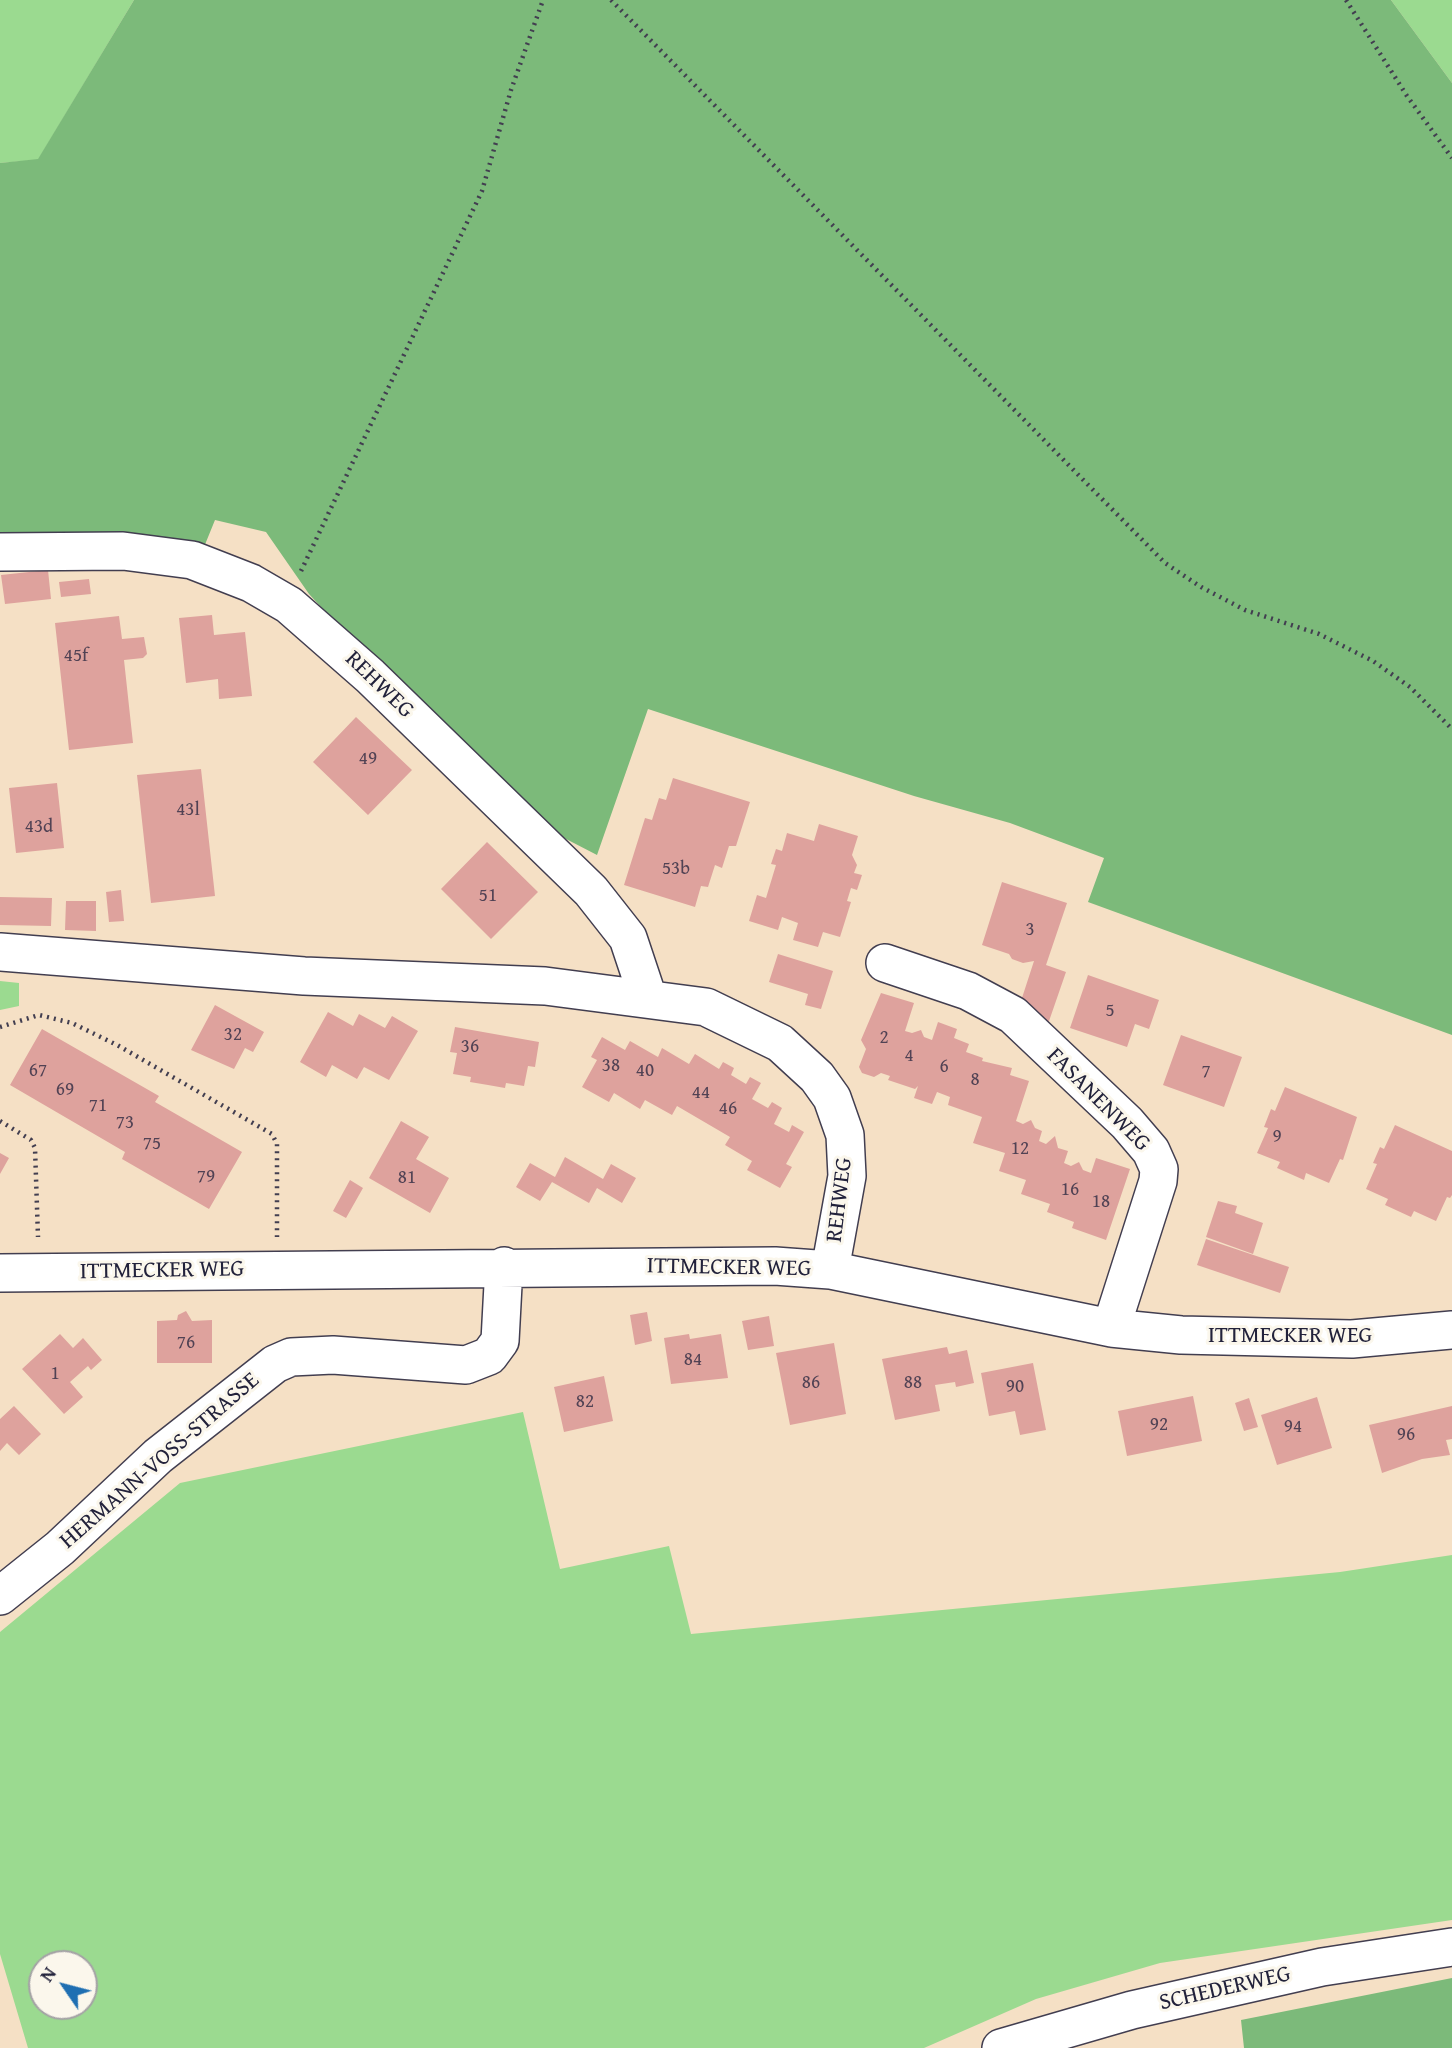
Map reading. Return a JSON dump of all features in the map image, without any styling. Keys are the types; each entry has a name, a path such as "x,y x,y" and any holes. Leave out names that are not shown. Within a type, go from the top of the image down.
{"street":[{"name":"REHWEG","path":"0,552 123,551 192,560 251,583 289,605 370,676 591,891 628,938 648,998"},
{"name":"REHWEG","path":"0,952 304,976 545,986 706,1007 750,1026 780,1043 799,1059 832,1098 845,1135 847,1176 830,1270"},
{"name":"FASANENWEG","path":"886,963 968,991 1013,1015 1127,1123 1151,1151 1159,1169 1158,1181 1111,1328"},
{"name":"ITTMECKER WEG","path":"0,1273 504,1266 775,1266 830,1270 1111,1328 1181,1335 1352,1339 1452,1330"},
{"name":"HERMANN-VOSS-STRASSE","path":"0,1597 60,1548 158,1456 254,1377 275,1364 291,1357 332,1355 466,1365 489,1356 500,1341 504,1266"},
{"name":"SCHEDERWEG","path":"1001,2048 1132,2010 1308,1970 1452,1947"}],"path":[{"path":"289,605 301,571 482,191 511,90 543,0"},
{"path":"611,0 1165,563 1201,587 1245,610 1319,634 1373,661 1410,687 1452,729"},
{"path":"1346,0 1407,96 1452,158"},
{"path":"0,1027 39,1015 72,1023 117,1045 272,1134 277,1144 277,1269"},
{"path":"0,1121 31,1140 36,1148 39,1272"}],"green space":[{"path":"0,0 134,0 38,160 0,163"},
{"path":"134,0 1391,0 1452,83 1452,1035 1088,902 1104,858 1010,823 914,796 648,709 597,855 508,809 309,594 266,532 215,520 204,547 0,537 0,163 38,159"},
{"path":"1391,0 1452,0 1452,83"},
{"path":"0,981 19,983 19,1006 0,1010"},
{"path":"523,1412 560,1569 669,1546 691,1634 1340,1572 1452,1555 1452,1920 1160,1963 1036,1999 924,2048 28,2048 0,1954 0,1632 180,1483"},
{"path":"1452,1978 1452,2048 1244,2048 1241,2020"}],"building":[{"path":"48,570 51,599 5,604 1,575"},
{"path":"89,579 91,594 61,597 59,582"},
{"path":"212,615 214,635 245,632 252,696 219,699 218,679 186,683 179,618"},
{"path":"119,616 122,639 144,637 147,654 143,658 124,660 133,743 69,750 55,623"},
{"path":"356,717 412,770 368,815 313,762"},
{"path":"201,769 215,896 151,903 137,775"},
{"path":"673,778 750,802 736,846 729,846 722,868 715,865 708,887 701,886 695,907 624,885 645,818 652,820 659,798 666,800"},
{"path":"57,783 64,848 16,853 9,788"},
{"path":"819,824 858,836 852,855 857,865 854,873 862,875 857,890 851,888 847,901 851,902 840,937 823,932 818,947 793,940 798,923 782,917 778,930 749,921 757,895 766,898 776,865 771,864 776,849 782,851 787,833 814,841"},
{"path":"487,842 538,892 491,939 441,889"},
{"path":"1002,882 1067,903 1046,965 1066,972 1048,1024 1021,1001 1034,961 1023,963 1012,959 1009,954 982,945"},
{"path":"121,890 124,921 109,922 106,892"},
{"path":"0,897 52,898 51,926 0,925"},
{"path":"66,901 96,901 96,931 65,930"},
{"path":"778,954 833,971 821,1009 805,1005 808,994 769,982"},
{"path":"1088,975 1159,1000 1149,1029 1135,1024 1127,1047 1070,1028"},
{"path":"881,993 914,1003 905,1031 912,1033 921,1030 924,1037 932,1040 938,1022 957,1029 954,1038 969,1044 966,1052 983,1058 982,1061 1012,1068 1010,1075 1029,1081 1016,1121 1023,1124 1031,1120 1035,1128 1042,1131 1039,1141 1046,1144 1055,1136 1058,1148 1068,1151 1064,1163 1071,1166 1079,1162 1083,1170 1091,1173 1096,1158 1130,1169 1106,1240 1072,1228 1074,1222 1047,1212 1050,1204 1021,1194 1026,1180 999,1171 1005,1153 973,1143 982,1117 948,1105 950,1097 937,1092 932,1104 914,1098 918,1086 915,1089 888,1080 890,1076 881,1073 874,1077 862,1073 859,1067 866,1049 861,1040"},
{"path":"215,1005 264,1032 253,1052 245,1048 234,1069 191,1050"},
{"path":"328,1012 353,1026 359,1014 385,1028 392,1016 418,1031 389,1080 364,1067 357,1079 332,1065 326,1077 300,1062"},
{"path":"455,1027 539,1042 535,1067 528,1066 524,1086 506,1083 505,1088 470,1082 471,1077 453,1074 457,1053 450,1052"},
{"path":"42,1029 159,1096 155,1102 242,1152 209,1209 122,1159 125,1152 10,1085"},
{"path":"1181,1035 1242,1057 1224,1107 1163,1085"},
{"path":"602,1037 625,1050 630,1041 658,1057 662,1048 689,1064 695,1054 719,1069 723,1062 734,1068 731,1075 746,1084 750,1077 761,1083 752,1099 768,1108 772,1102 782,1108 774,1124 789,1132 792,1125 804,1132 786,1164 792,1167 780,1188 747,1170 752,1161 725,1145 730,1137 677,1106 672,1115 645,1100 640,1109 614,1093 609,1102 582,1087 597,1060 591,1057"},
{"path":"1285,1087 1357,1117 1343,1160 1340,1159 1329,1183 1306,1173 1304,1180 1277,1168 1280,1162 1257,1153 1268,1128 1264,1127 1271,1109 1275,1111"},
{"path":"401,1121 429,1137 416,1159 449,1178 430,1213 369,1178"},
{"path":"1395,1125 1452,1151 1452,1195 1447,1197 1436,1221 1414,1211 1411,1217 1385,1205 1388,1199 1366,1189 1377,1164 1373,1163 1380,1147 1384,1149"},
{"path":"0,1153 9,1158 0,1174"},
{"path":"565,1157 603,1179 611,1164 636,1178 622,1203 597,1188 589,1203 552,1182 540,1201 516,1187 530,1163 555,1177"},
{"path":"350,1180 363,1188 346,1218 333,1211"},
{"path":"1218,1201 1237,1206 1235,1213 1263,1223 1253,1254 1206,1237"},
{"path":"1206,1239 1289,1267 1280,1293 1197,1265"},
{"path":"186,1311 192,1321 212,1320 212,1363 157,1363 157,1321 177,1320 178,1315"},
{"path":"647,1312 652,1341 635,1345 630,1315"},
{"path":"769,1316 774,1346 748,1350 742,1321"},
{"path":"60,1334 73,1348 83,1338 102,1360 91,1370 88,1366 70,1382 83,1397 64,1414 22,1369"},
{"path":"689,1334 690,1339 721,1334 728,1378 671,1384 664,1338"},
{"path":"834,1343 846,1414 790,1425 776,1353"},
{"path":"947,1347 949,1354 967,1350 974,1383 956,1387 955,1382 935,1385 940,1411 895,1420 882,1359"},
{"path":"1033,1363 1046,1430 1020,1435 1015,1411 989,1416 981,1373"},
{"path":"604,1376 613,1421 564,1432 554,1387"},
{"path":"1193,1396 1202,1441 1127,1456 1118,1411"},
{"path":"1317,1397 1332,1448 1277,1465 1261,1415"},
{"path":"1249,1398 1258,1427 1244,1431 1235,1403"},
{"path":"14,1406 41,1434 19,1455 7,1443 0,1451 0,1419"},
{"path":"1452,1406 1452,1439 1446,1440 1450,1455 1422,1459 1382,1473 1369,1425"}]}
